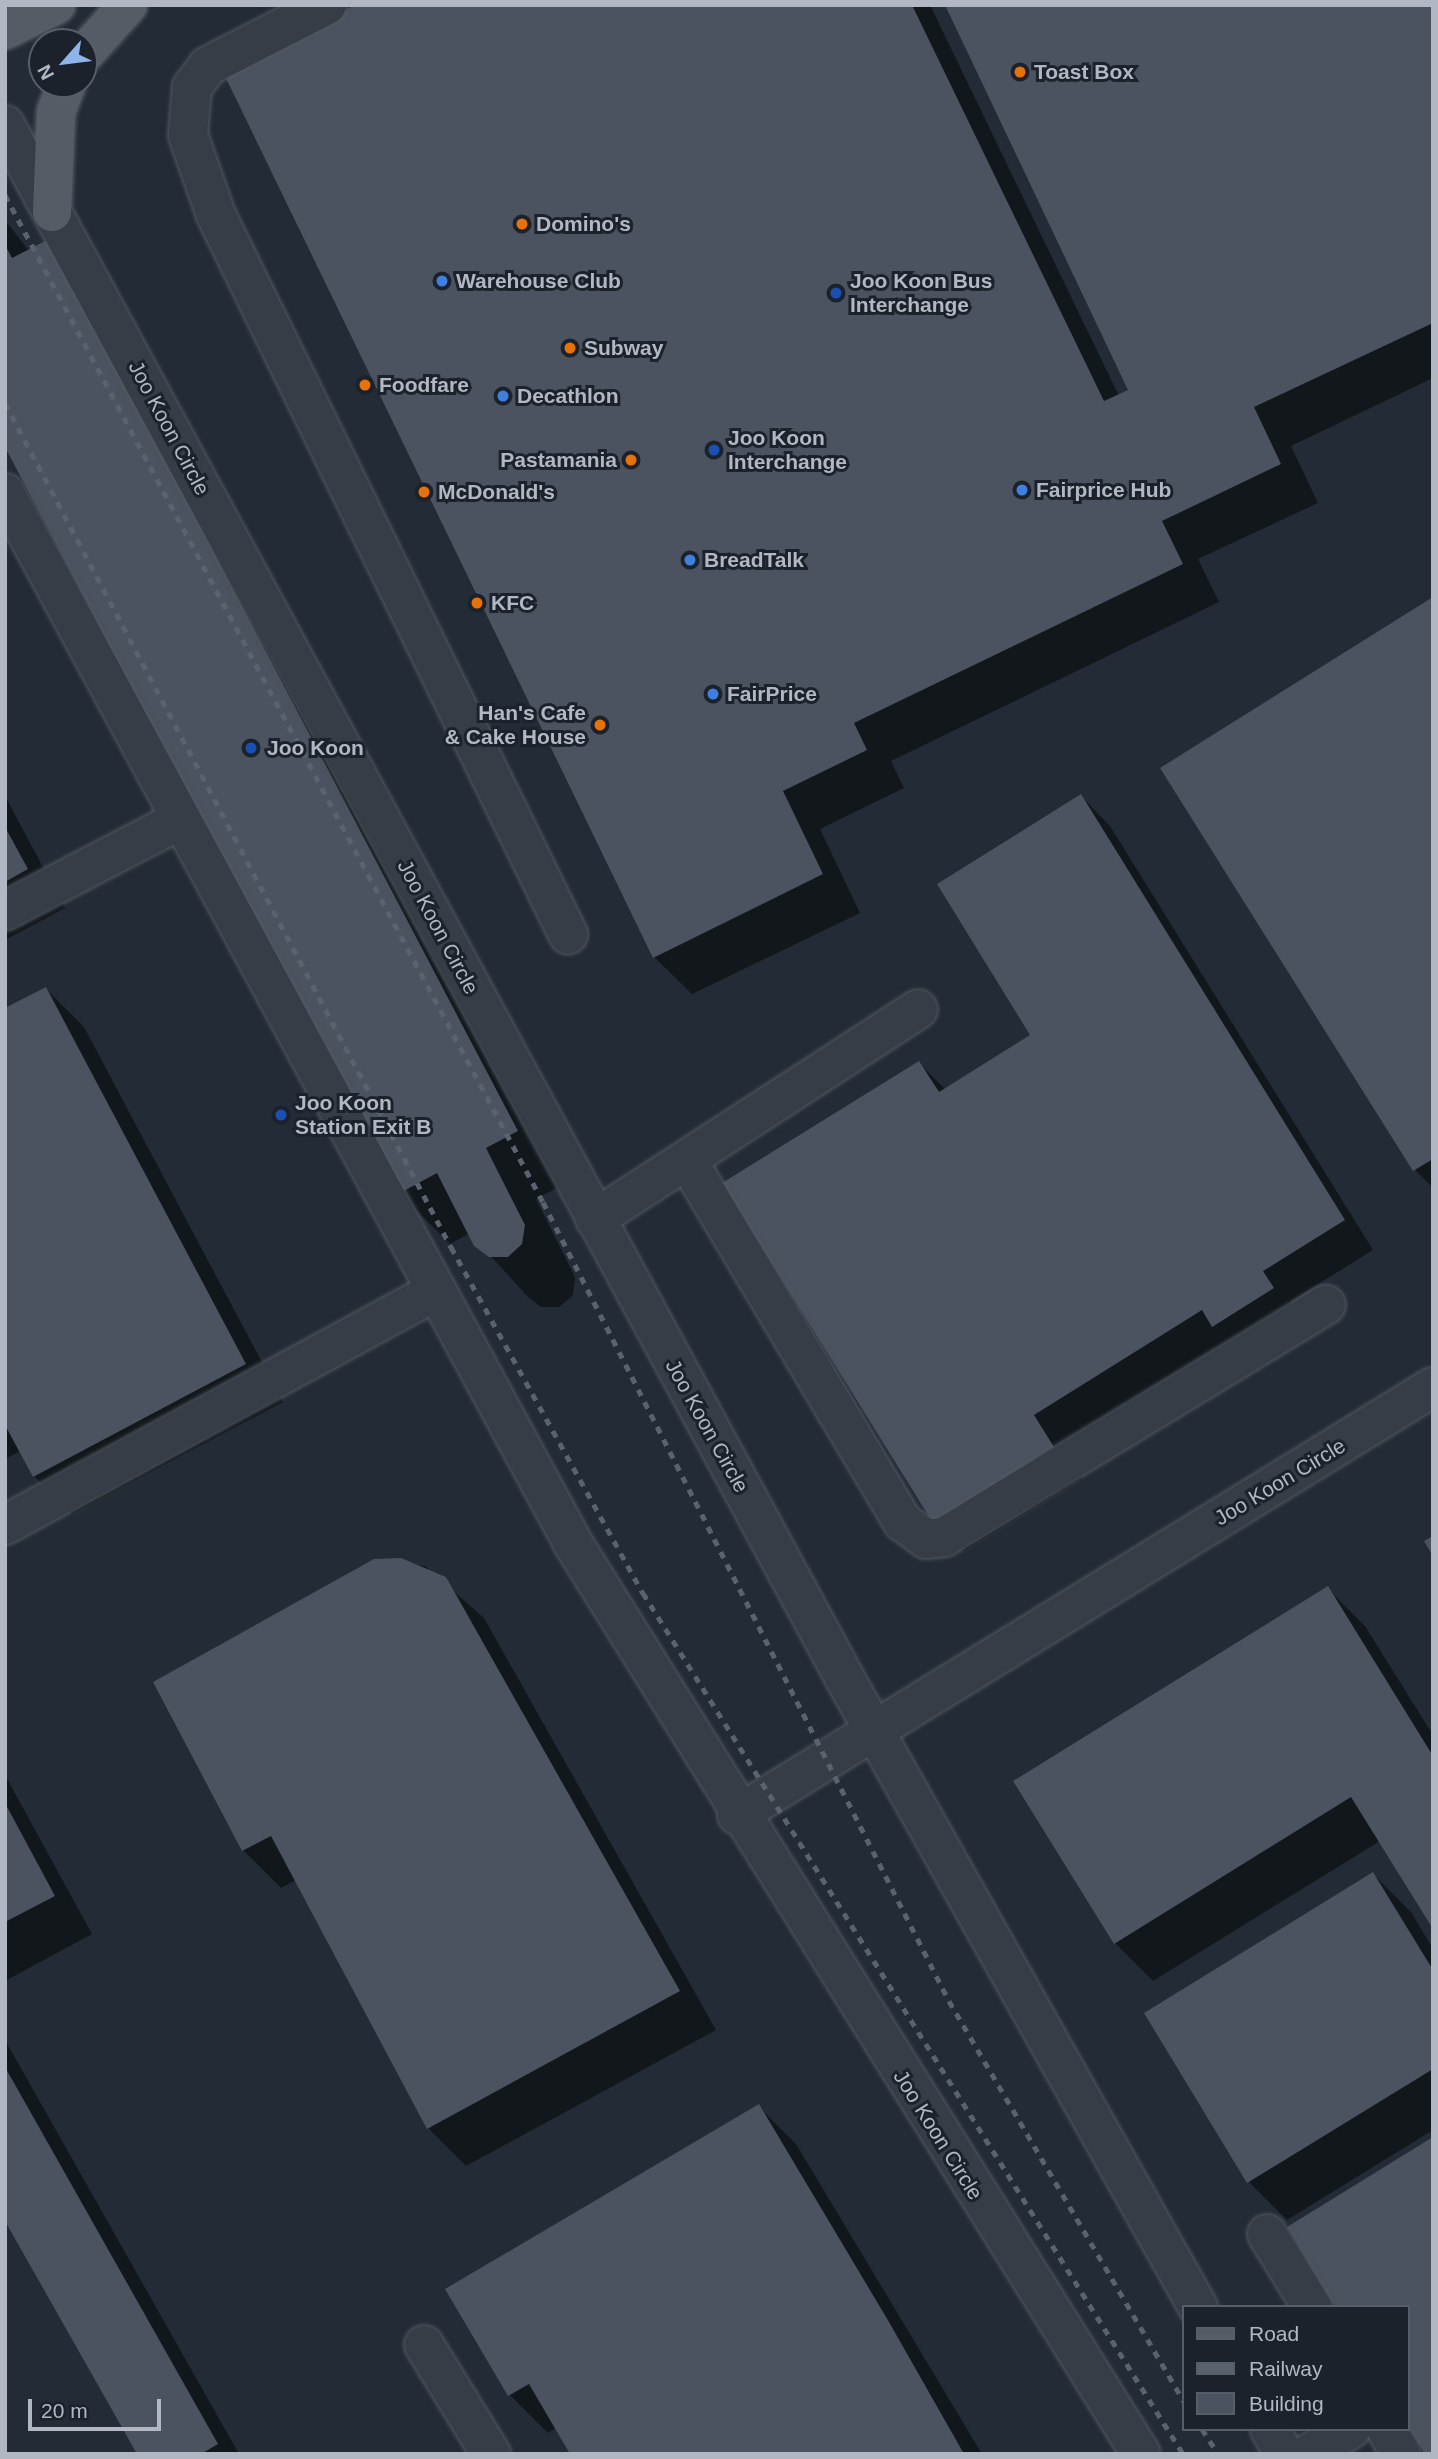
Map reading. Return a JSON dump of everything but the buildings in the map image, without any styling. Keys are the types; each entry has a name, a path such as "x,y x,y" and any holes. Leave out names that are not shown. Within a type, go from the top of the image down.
{"main road":[{"path":"5,30 56,5"},
{"path":"98,38 128,5"},
{"path":"52,212 56,112 62,98"}],"street":[{"path":"327,5 208,65 192,87 188,135 216,215 568,934"},
{"name":"Joo Koon Circle","path":"5,125 595,1219 1197,2305"},
{"name":"Joo Koon Circle","path":"5,493 574,1545 737,1815 1141,2454"},
{"path":"5,911 180,820"},
{"path":"595,1219 918,1009"},
{"path":"687,1160 903,1522 926,1538 944,1537 1326,1305"},
{"path":"5,1525 435,1292"},
{"name":"Joo Koon Circle","path":"737,1815 1433,1387"},
{"path":"1267,2234 1311,2305"},
{"path":"424,2345 491,2454"},
{"path":"1271,2431 1284,2454"},
{"path":"1308,2454 1347,2431"},
{"path":"1387,2431 1401,2454"}],"railway":[{"path":"5,195 543,1202 949,2001 1182,2398"},
{"path":"5,403 451,1247 643,1593 1183,2454"},
{"path":"1203,2431 1218,2454"}],"place":[{"name":"Toast Box","path":"1020,72"},
{"name":"Domino's","path":"522,224"},
{"name":"Warehouse Club","path":"442,281"},
{"name":"Joo Koon Bus Interchange","path":"836,293"},
{"name":"Subway","path":"570,348"},
{"name":"Foodfare","path":"365,385"},
{"name":"Decathlon","path":"503,396"},
{"name":"Joo Koon Interchange","path":"714,450"},
{"name":"Pastamania","path":"631,460"},
{"name":"Fairprice Hub","path":"1022,490"},
{"name":"McDonald's","path":"424,492"},
{"name":"BreadTalk","path":"690,560"},
{"name":"KFC","path":"477,603"},
{"name":"FairPrice","path":"713,694"},
{"name":"Han's Cafe & Cake House","path":"600,725"},
{"name":"Joo Koon","path":"251,748"},
{"name":"Joo Koon Station Exit B","path":"281,1115"}]}
